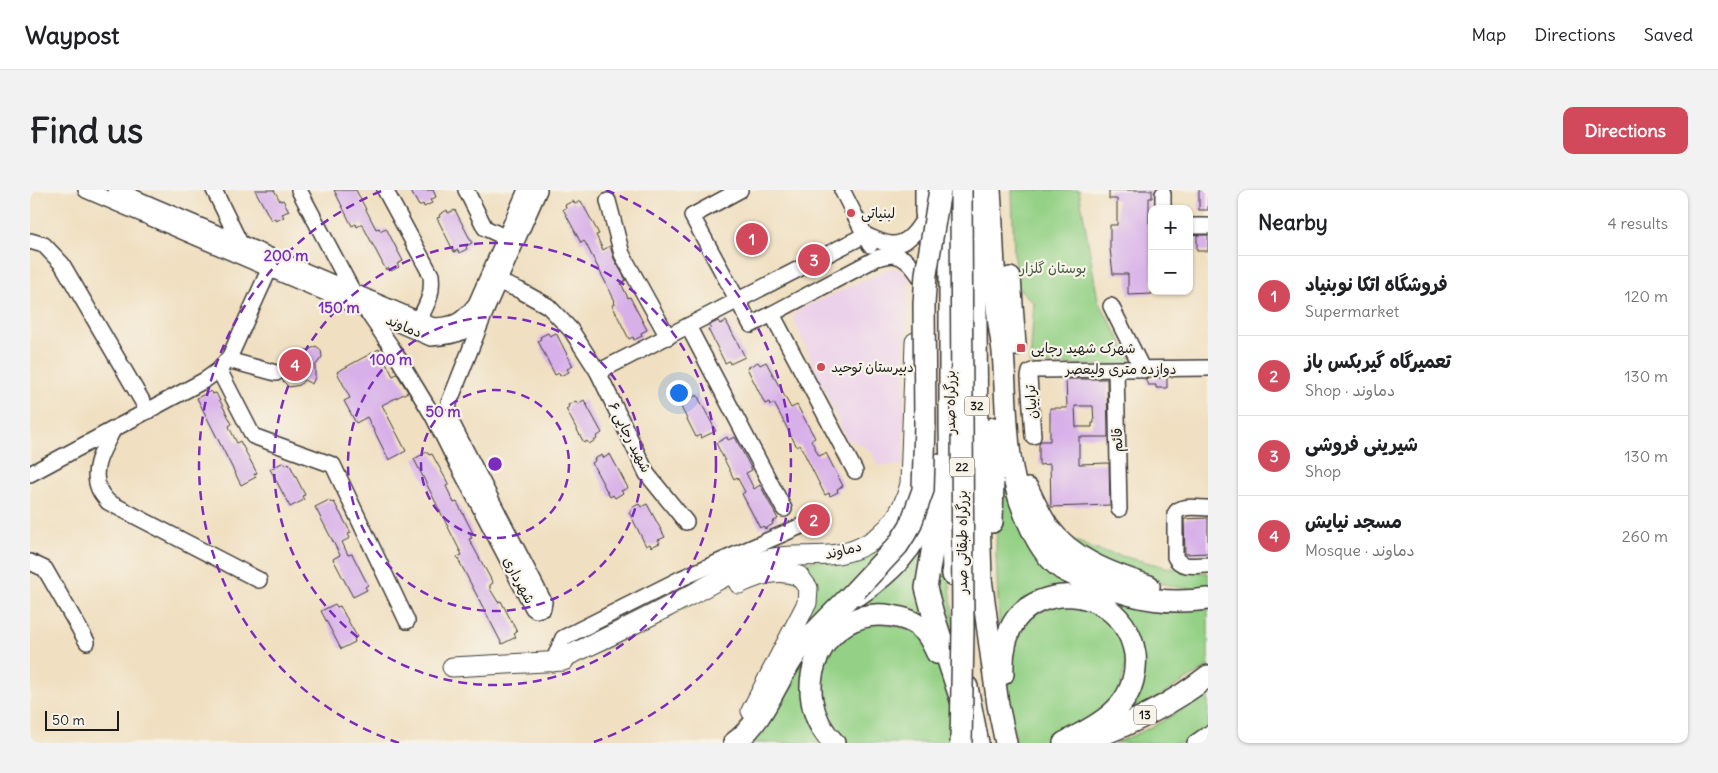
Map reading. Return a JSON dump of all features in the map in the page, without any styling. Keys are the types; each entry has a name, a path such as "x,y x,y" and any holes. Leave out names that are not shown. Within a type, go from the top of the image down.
{"highway":[{"path":"926,190 926,214 934,268 939,498 926,588 972,739"},
{"path":"734,743 743,736 764,710 795,655 898,545 910,526 923,490 926,274 940,190"},
{"name":"بزرگراه صدر","path":"950,190 950,426 953,568 972,739"},
{"name":"بزرگراه طبقاتی صدر","path":"961,190 963,620 972,739"},
{"name":"بزرگراه صدر","path":"976,190 977,455 981,579 1004,733"},
{"name":"22","path":"986,622 991,586 994,348 998,315 990,190"},
{"path":"1003,190 1018,386 1021,453 1026,485 1037,508 1048,527 1057,537 1085,561 1149,586 1181,595 1208,599"},
{"path":"998,315 1003,350 1008,454 1012,476 1024,515 1045,551 1056,563 1070,573 1126,594 1164,602 1208,599"},
{"path":"836,611 887,574 912,545 922,528 928,510 937,465"},
{"path":"1004,733 1004,648 1009,632 1017,617 1034,603 1049,597 1064,595 1088,598 1106,607 1125,625 1134,647 1136,659 1135,673 1125,698 1114,712 1064,743"},
{"path":"834,743 823,730 814,712 810,686 813,666 823,647 835,633 851,622 861,618 886,615 911,621 917,625 929,637 958,694"},
{"name":"13","path":"1077,743 1111,732 1139,719 1208,676"}],"main road":[{"name":"دماوند","path":"553,662 589,647 723,578 763,560 842,553 869,543 885,531 906,499 910,484 915,340 926,214"},
{"name":"دماوند","path":"452,667 592,660 753,577 780,572 799,576 808,588 807,603 754,707 740,728 726,743"}],"street":[{"name":"دماوند","path":"86,190 122,195 272,263 366,310 431,338 452,337 472,327 486,310 493,279"},
{"path":"214,190 237,248"},
{"path":"299,190 353,292"},
{"path":"385,190 431,275 433,289 419,320"},
{"path":"466,190 485,228 510,240"},
{"name":"دماوند","path":"272,263 353,292 433,326 449,325 464,318 493,279 510,240 526,190"},
{"name":"دماوند","path":"510,240 539,190"},
{"path":"740,190 692,216 751,325 877,258 893,255 911,265 934,299"},
{"path":"842,190 877,258"},
{"path":"608,201 622,254 668,336"},
{"path":"598,372 865,235 892,244 897,243 914,234 926,214"},
{"path":"1193,226 1208,226"},
{"path":"30,241 44,245 62,264 148,411"},
{"path":"30,474 205,380 223,365 272,263"},
{"name":"شهید رجایی ۶","path":"493,279 519,290 548,306 571,330 598,372 647,474 686,522"},
{"path":"1111,306 1143,370"},
{"name":"شهرداری","path":"366,310 392,348 433,416 457,449 544,602 542,609 533,608 457,449 448,410"},
{"path":"433,416 448,410 486,310"},
{"path":"772,314 855,471"},
{"path":"688,326 784,509"},
{"path":"223,365 276,373"},
{"path":"223,365 253,436 333,465 407,621"},
{"name":"دوازده متری ولیعصر","path":"1035,370 1208,368"},
{"name":"ترابیان","path":"1033,436 1029,377 1030,372 1035,370"},
{"name":"قائم","path":"1116,370 1119,509"},
{"path":"114,430 99,459 96,474 99,490 108,502 259,580"},
{"path":"1208,508 1182,508 1177,510 1175,514 1175,558 1178,563 1182,565 1208,565"},
{"path":"553,662 563,638 682,578 824,516"},
{"path":"30,562 45,569 87,642"},
{"path":"1108,743 1166,716 1208,688"},
{"path":"1195,743 1208,734"}],"shaded area":[{"path":"891,268 901,270 908,277 909,285 905,350 903,465 878,466 871,450 846,438 793,318 796,311"}],"green space":[{"name":"بوستان گلزار","path":"1012,190 1079,190 1098,300 1135,366 1030,364 1034,303 1015,285"},
{"path":"1003,416 1039,549 1208,607 1208,667 1114,723 1141,648 1064,587 1000,646 996,553"},
{"path":"910,517 748,723 814,584 754,573 592,655 748,570 822,560"},
{"path":"930,520 923,575 945,665 894,612 816,649 828,743 740,743 820,634"},
{"path":"1055,522 1071,538 1093,549 1174,569 1208,573 1208,590 1180,588 1134,576 1076,549"},
{"path":"947,537 949,576 957,655 931,597"},
{"path":"1060,604 1088,607 1114,624 1128,655 1118,699 1061,740 1050,743 1017,743 1008,708 1007,689 1008,668 1019,627 1035,613"},
{"path":"867,620 915,630 941,668 957,721 956,743 841,743 829,731 816,671 823,653"},
{"path":"1208,691 1208,732 1190,743 1115,743 1140,733"}],"building":[{"path":"255,190 274,190 280,201 283,200 289,211 282,214 284,217 276,221 275,218 271,220"},
{"path":"334,190 356,190 376,229 379,228 380,231 386,228 403,261 397,264 399,267 391,271 389,268 386,270 362,224 357,227 356,224 352,226"},
{"path":"410,190 433,190 436,197 430,200 432,203 424,207 423,204 419,206"},
{"path":"1109,190 1152,190 1152,198 1149,198 1148,205 1148,294 1128,295 1128,274 1113,274 1110,225 1117,225 1117,199 1109,199"},
{"path":"1199,190 1208,190 1208,210 1199,210"},
{"path":"573,201 575,204 581,201 599,234 596,235 603,250 610,246 614,259 626,280 621,283 647,330 641,333 642,336 634,340 633,337 629,339 612,305 615,304 615,301 586,244 584,241 581,243 563,209 566,208 565,205"},
{"path":"447,210 448,213 455,210 472,243 466,246 467,249 459,253 458,250 454,252 437,218"},
{"path":"1197,235 1208,235 1208,251 1197,251"},
{"path":"718,321 720,324 726,321 745,357 730,364 729,361 725,363 708,329 711,328 710,325"},
{"path":"548,333 550,336 556,333 573,366 567,369 569,372 560,376 559,373 555,375 538,341 541,339 540,337"},
{"path":"316,346 321,350 322,357 315,366 315,377 312,384 304,380 300,385 289,387 282,380 285,376 285,371 279,364 288,352 293,350 299,355 303,350 309,350"},
{"path":"379,349 393,376 397,374 408,392 382,405 406,451 389,460 367,417 356,423 344,401 350,398 337,372"},
{"path":"758,362 760,365 766,362 791,408 797,405 815,438 811,440 819,456 826,453 843,486 837,489 838,492 830,496 829,493 825,495 800,445 797,447 774,403 770,405 769,402 765,404 747,368"},
{"path":"1167,378 1167,388 1156,388 1156,385 1148,385 1145,379"},
{"path":"1066,379 1107,379 1108,437 1079,437 1079,464 1109,463 1110,505 1051,507 1050,464 1039,465 1039,443 1041,441 1050,441 1050,408 1067,408","holes":["1075,406 1093,406 1094,423 1092,423 1092,427 1076,427"]},
{"path":"211,391 212,394 216,393 232,424 229,426 237,443 240,441 257,473 254,474 256,477 241,485 197,398"},
{"path":"689,395 691,398 697,395 716,431 701,438 700,435 696,437 679,403 682,402 681,399"},
{"path":"584,400 602,433 589,444 587,441 584,443 566,409 569,407 568,405 576,401 578,404"},
{"path":"727,437 728,440 735,437 752,470 746,473 754,489 760,485 778,519 765,529 763,526 760,528 742,494 745,492 737,477 734,479 716,443"},
{"path":"427,452 429,455 432,454 449,485 446,486 454,503 457,502 473,533 470,535 472,538 469,539 493,583 490,585 490,589 498,602 501,601 517,632 514,634 516,637 502,644 457,557 462,555 414,459"},
{"path":"610,454 628,488 621,491 623,493 615,498 613,495 610,497 592,463 595,461 594,459 602,455 604,458"},
{"path":"284,462 286,465 289,463 305,495 302,496 304,500 290,507 270,469"},
{"path":"329,500 331,503 334,502 351,533 348,534 350,538 342,542 348,555 352,554 368,585 365,587 367,590 353,597 333,559 340,555 315,507"},
{"path":"639,504 641,507 647,504 665,537 658,540 660,543 651,547 650,544 646,546 629,512 632,510 631,508"},
{"path":"1208,518 1208,553 1185,554 1184,519"},
{"path":"335,604 337,607 340,606 357,637 354,639 355,642 341,649 321,611"}],"place":[{"name":"لبنیاتی","path":"851,213"},
{"name":"فروشگاه اتکا نوبنیاد","path":"752,239"},
{"name":"شیرینی فروشی","path":"814,260"},
{"name":"شهرک شهید رجایی","path":"1021,348"},
{"name":"مسجد نیایش","path":"295,365"},
{"name":"دبیرستان توحید","path":"821,367"},
{"name":"تعمیرگاه گیربکس باز","path":"814,520"}]}
